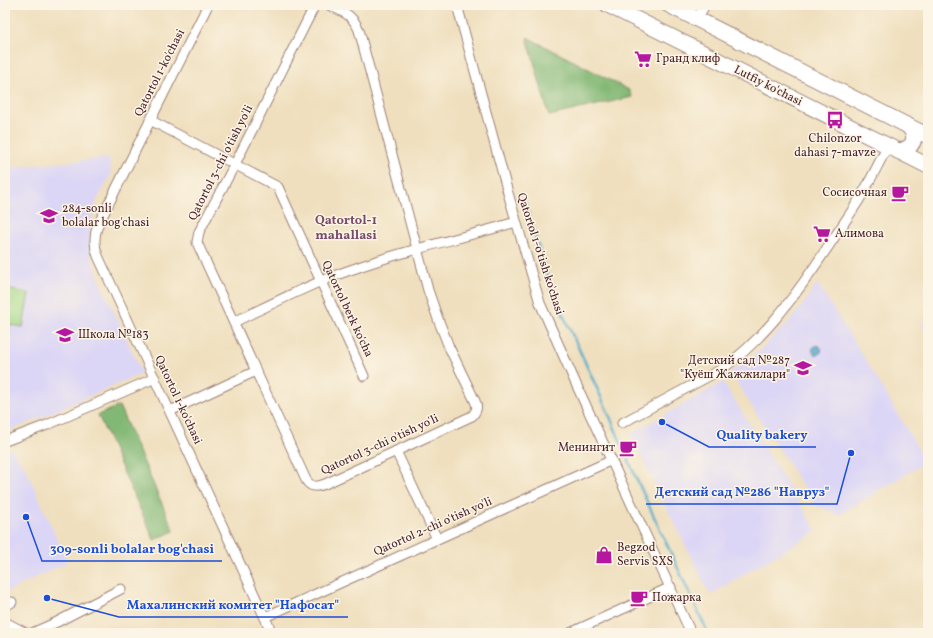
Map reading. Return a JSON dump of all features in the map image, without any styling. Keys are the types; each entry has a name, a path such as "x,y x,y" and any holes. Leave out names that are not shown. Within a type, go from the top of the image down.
{"main road":[{"name":"Lutfiy ko'chasi","path":"608,5 928,166"},
{"path":"669,5 928,136"},
{"path":"893,149 907,149 913,143 913,133 908,126"}],"street":[{"name":"Qatortol 1-ko'chasi","path":"208,5 98,225 95,240 98,256 272,633"},
{"name":"Qatortol 3-chi o'tish yo'li","path":"315,5 199,232 197,242 306,480 311,486 316,487 472,416 477,409 475,401 449,347 428,290 359,30 352,18 329,5"},
{"name":"Qatortol 1-o'tish ko'chasi","path":"457,5 516,222 540,303 691,633"},
{"path":"697,20 705,5"},
{"name":"Qatortol berk ko'cha","path":"150,120 278,187 364,376"},
{"path":"622,423 722,369 753,343 790,300 893,149"},
{"path":"234,322 320,282 355,268 417,249 516,222"},
{"path":"170,411 256,371"},
{"path":"5,441 47,425 154,378"},
{"path":"396,451 437,539"},
{"name":"Qatortol 2-chi o'tish yo'li","path":"265,617 612,460"},
{"path":"570,633 671,587"},
{"path":"32,633 121,590"},
{"path":"5,622 26,633"}],"shaded area":[{"path":"109,158 111,174 96,202 90,229 92,260 142,373 5,433 5,168"},
{"path":"817,283 878,380 926,462 839,515 814,504 730,372 753,356 785,326 803,305"},
{"path":"928,313 928,336 922,326"},
{"path":"723,382 817,531 710,595 630,434"},
{"path":"11,448 27,471 67,562 7,592 5,587 5,451"}],"green space":[{"path":"527,37 629,90 632,97 549,116"},
{"path":"5,289 29,293 23,327 5,324"},
{"path":"119,406 174,531 154,540 98,415"}],"water":[{"path":"817,345 822,350 817,355 812,350"}],"waterway":[{"path":"525,202 550,286 607,410 637,480 708,633"}],"place":[{"name":"Гранд клиф","path":"643,59"},
{"name":"Chilonzor dahasi 7-mavze","path":"835,120"},
{"name":"Сосисочная","path":"900,193"},
{"name":"284-sonli bolalar bog'chasi","path":"49,216"},
{"name":"Алимова","path":"822,234"},
{"name":"Школа №183","path":"65,335"},
{"name":"Детский сад №287 \"Куёш Жажжилари\"","path":"803,368"},
{"name":"Quality bakery","path":"662,422"},
{"name":"Менингит","path":"628,448"},
{"name":"Детский сад №286 \"Навруз\"","path":"851,453"},
{"name":"309-sonli bolalar bog'chasi","path":"26,517"},
{"name":"Begzod Servis SXS","path":"604,555"},
{"name":"Махалинский комитет \"Нафосат\"","path":"47,598"},
{"name":"Пожарка","path":"639,598"}],"district":[{"name":"Qatortol-1 mahallasi","path":"346,228"}]}
